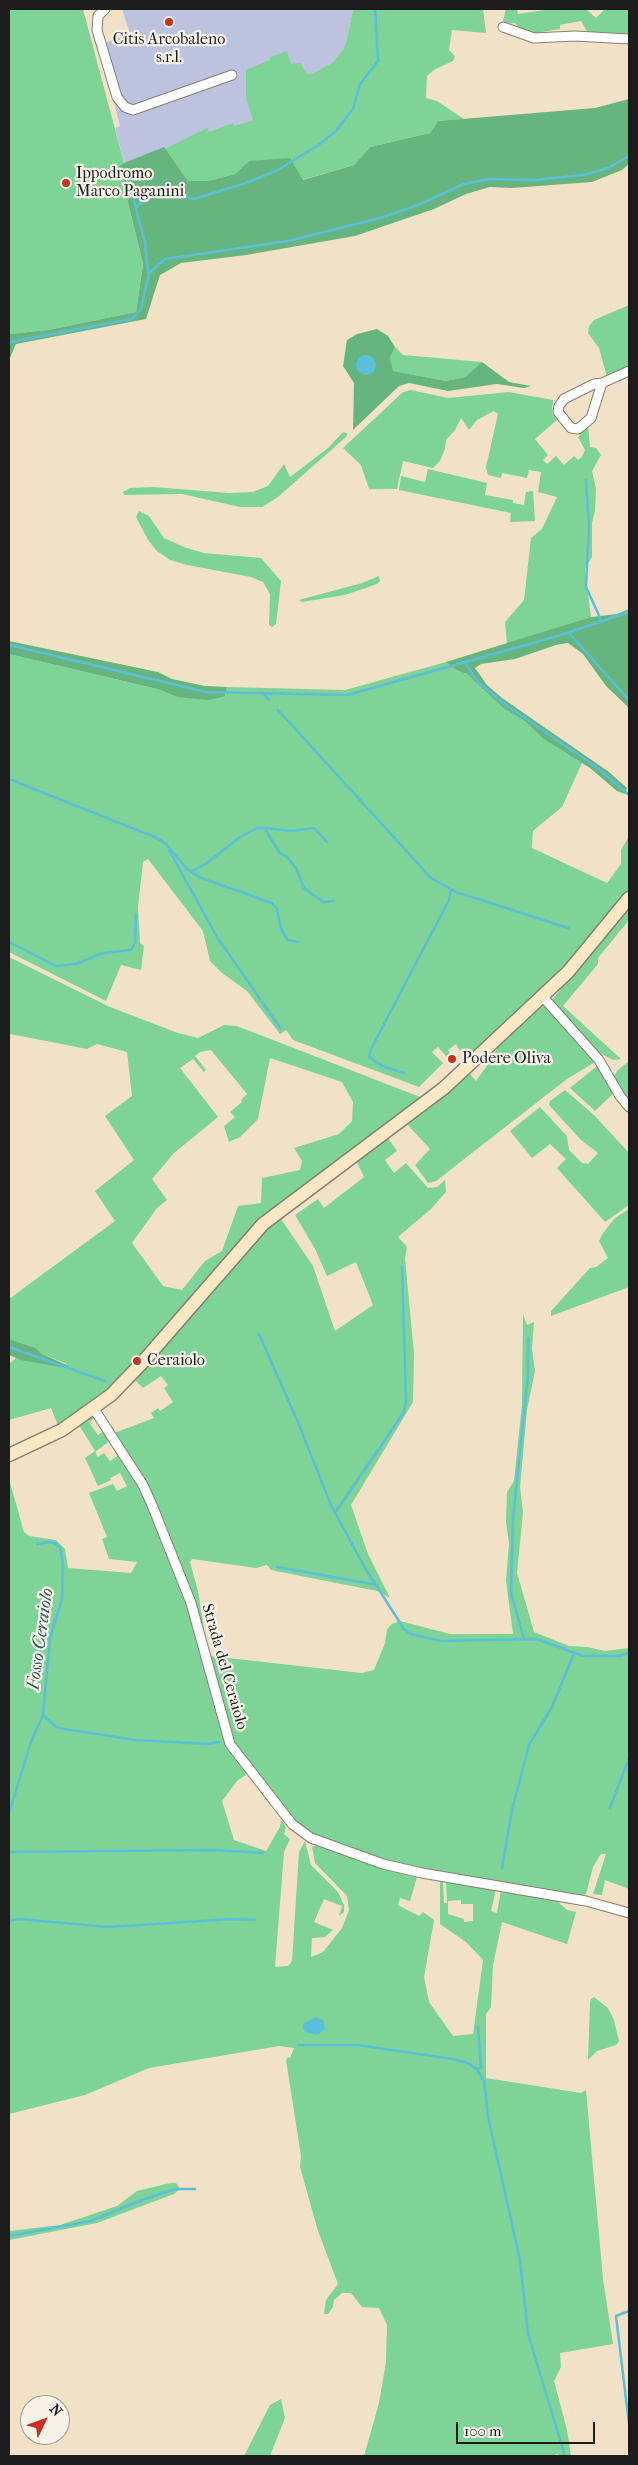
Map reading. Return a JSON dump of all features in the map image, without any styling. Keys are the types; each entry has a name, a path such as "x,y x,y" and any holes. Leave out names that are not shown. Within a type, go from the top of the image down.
{"main road":[{"path":"9,1455 40,1442 94,1408 141,1364 263,1224 426,1104 568,972 629,898"}],"street":[{"path":"105,9 98,16 97,30 118,97 125,107 133,110 232,75"},
{"path":"503,27 534,38 575,36 629,39"},
{"path":"602,383 591,418 578,429 571,428 558,412 559,406 564,399 594,384 602,383 629,371"},
{"path":"543,997 599,1060 617,1091 629,1107"},
{"name":"Strada del Ceraiolo","path":"94,1408 143,1485 152,1505 191,1602 230,1744 292,1824 311,1838 383,1864 422,1874 586,1900 629,1914"}],"shaded area":[{"path":"122,9 353,9 343,50 333,62 312,74 306,73 301,63 253,120 125,166 115,128 120,126 99,45 130,34"}],"green space":[{"name":"Ippodromo Marco Paganini","path":"9,9 83,9 124,163 119,166 143,264 136,312 48,330 9,334"},
{"path":"353,9 483,9 486,33 452,30 449,50 455,56 453,61 434,70 427,76 426,98 437,101 464,119 438,121 430,133 370,147 354,165 302,180 249,161 235,174 208,181 188,181 165,149 207,128 209,132 233,123 234,126 253,120 246,99 246,70 270,60 270,57 287,51 291,64 301,63 306,73 312,74 333,62 343,50"},
{"path":"506,9 517,9 518,14 551,9 586,9 596,18 605,9 626,9 629,10 629,36 588,33 581,21 560,25 560,29 536,33 519,28 515,23 504,24"},
{"path":"629,99 629,164 622,170 592,182 512,188 490,187 466,194 434,209 355,236 246,255 181,263 160,275 146,319 16,344 9,360 9,334 48,330 136,312 143,264 119,166 124,163 164,147 188,181 208,181 235,174 249,161 290,158 303,180 354,165 370,147 430,133 438,121 595,108"},
{"path":"629,305 629,367 607,377 599,348 588,333 589,326 594,320"},
{"path":"377,329 388,336 395,347 390,358 393,371 446,381 465,377 482,362 509,382 531,386 524,388 497,384 448,391 409,383 399,386 353,430 354,383 343,366 347,340 357,334"},
{"path":"395,347 403,355 482,362 465,377 446,381 392,371 390,358"},
{"path":"411,390 448,398 509,392 553,400 552,413 557,420 535,439 548,455 543,460 547,464 556,456 564,465 574,456 578,460 582,457 585,450 578,437 588,426 590,447 596,448 601,455 592,471 596,489 595,511 592,523 592,557 585,569 591,617 507,644 505,622 524,600 531,538 542,529 557,497 538,492 541,472 529,470 527,478 502,473 501,478 488,475 486,467 498,414 494,411 477,420 469,430 461,418 455,430 446,440 445,449 440,461 433,468 403,461 397,489 369,489 361,465 343,448 403,392"},
{"path":"343,432 347,433 347,436 278,497 262,507 240,507 182,494 124,495 123,492 130,488 153,487 229,493 253,492 268,486 284,464 290,477 328,448"},
{"path":"428,469 487,483 485,495 513,500 513,503 524,505 526,492 533,491 535,521 510,522 511,513 399,490 401,476 425,482"},
{"path":"139,511 149,516 164,538 184,547 204,553 261,558 281,581 276,624 272,627 269,625 270,594 263,582 251,577 170,560 157,551 148,540 136,517"},
{"path":"379,576 380,581 377,584 345,595 302,602 299,600 362,583"},
{"path":"629,609 629,708 606,686 583,654 568,643 556,645 515,659 481,664 475,668 487,685 502,698 609,772 627,788 625,794 617,791 590,768 542,738 526,722 503,708 467,674 458,671 446,662 591,617 617,614"},
{"path":"9,641 158,672 172,679 205,686 227,687 225,696 209,700 177,697 157,689 9,654"},
{"path":"9,654 157,689 177,697 225,696 227,687 345,690 446,662 458,671 467,674 503,708 526,722 542,738 582,763 562,807 533,831 532,848 607,883 621,864 621,850 629,836 629,891 566,969 466,1061 456,1044 448,1050 451,1055 448,1058 438,1047 432,1052 443,1063 419,1087 293,1040 286,1030 280,1034 247,991 222,973 210,961 203,931 148,859 143,862 138,907 140,943 144,946 141,970 121,965 106,1001 9,952"},
{"path":"629,904 629,920 598,958 598,964 563,1006 621,1059 613,1060 594,1050 551,1001"},
{"path":"9,957 110,1007 178,1033 198,1038 224,1025 237,1026 420,1097 414,1102 415,1105 266,1214 113,1387 58,1426 51,1408 9,1420 9,1364 16,1358 65,1368 67,1364 42,1354 36,1348 9,1339 9,1299 115,1221 95,1191 134,1160 105,1116 132,1096 127,1052 97,1044 87,1049 10,1034 9,1037","holes":["211,1050 247,1094 241,1100 242,1102 230,1112 235,1117 224,1126 229,1142 240,1137 258,1119 270,1058 342,1082 353,1102 352,1121 339,1134 294,1148 302,1161 300,1170 262,1178 261,1203 238,1206 222,1251 205,1261 182,1290 163,1286 132,1243 157,1208 167,1200 152,1179 174,1153 218,1117 180,1068 193,1059 204,1072 206,1070 195,1056 200,1052"]},
{"path":"544,1005 595,1062 567,1079 436,1181 428,1183 415,1165 430,1149 406,1123 437,1101 489,1054 470,1074 476,1081 494,1056 498,1045"},
{"path":"629,1061 629,1102 613,1078 618,1070"},
{"path":"597,1066 614,1093 595,1111 570,1088"},
{"path":"565,1090 594,1115 629,1153 629,1205 605,1222 557,1168 566,1159 550,1144 532,1158 510,1131 540,1107 567,1136 569,1150 582,1163 588,1164 598,1153 581,1140 549,1105 550,1101"},
{"path":"388,1138 397,1151 385,1160 394,1173 406,1163 428,1188 437,1187 445,1180 446,1192 431,1209 398,1237 407,1247 405,1258 414,1354 413,1402 351,1505 368,1554 390,1598 377,1591 271,1570 267,1565 256,1568 192,1559 190,1562 198,1591 205,1635 194,1601 114,1433 154,1418 151,1413 158,1408 160,1411 173,1402 164,1388 168,1385 161,1376 143,1388 134,1379 279,1216 313,1266 335,1331 373,1305 356,1262 327,1276 315,1249 295,1215 318,1199 324,1208 364,1177 355,1158"},
{"path":"629,1209 629,1287 551,1316 551,1311 590,1268 596,1267 608,1258 599,1241 615,1218"},
{"path":"523,1314 527,1325 534,1322 532,1349 535,1371 527,1410 520,1487 523,1513 517,1573 534,1632 569,1646 605,1651 629,1648 629,1889 605,1880 602,1895 593,1894 606,1854 601,1854 593,1867 586,1894 580,1896 560,1895 385,1862 309,1832 295,1822 236,1746 210,1656 362,1673 374,1670 385,1643 387,1629 392,1624 400,1621 450,1634 513,1634 506,1581 509,1544 506,1522 507,1492 514,1481 522,1404"},
{"path":"9,1339 36,1348 42,1354 69,1366 65,1368 21,1360 9,1355"},
{"path":"93,1414 96,1417 89,1422 98,1435 105,1430 111,1440 95,1452 98,1457 104,1453 110,1461 120,1454 141,1487 187,1604 226,1744 247,1774 237,1781 222,1801 234,1840 266,1851 280,1827 281,1820 286,1827 284,1834 290,1839 284,1852 275,1967 288,1966 292,1961 299,1852 305,1841 311,1865 338,1892 344,1905 344,1912 339,1916 342,1906 324,1899 314,1922 333,1930 325,1937 312,1938 311,1957 323,1952 342,1928 349,1910 347,1896 315,1863 312,1847 321,1844 384,1869 417,1877 410,1901 400,1898 398,1905 419,1916 423,1912 434,1920 424,1977 429,2002 453,2036 473,2034 483,1960 466,1942 440,1924 440,1879 443,1880 444,1903 447,1903 446,1880 496,1889 491,1911 497,1913 501,1890 557,1901 567,1910 576,1912 567,1944 502,1922 493,1965 491,2007 486,2014 486,2078 581,2093 586,2090 603,2279 613,2344 560,2353 561,2367 554,2381 567,2430 571,2456 559,2456 558,2454 549,2456 364,2456 379,2403 386,2362 387,2325 379,2308 362,2307 351,2293 342,2293 334,2300 333,2307 328,2314 324,2314 326,2300 338,2284 318,2231 300,2167 301,2156 286,2060 288,2057 290,2058 294,2048 279,2046 149,2068 85,2095 9,2114 9,1479 24,1532 29,1536 56,1540 65,1549 68,1568 131,1573 137,1562 109,1559 102,1539 107,1537 89,1493 113,1484 117,1491 127,1486 120,1473 98,1486 85,1458 95,1451 79,1425","holes":["461,1900 461,1904 473,1904 473,1921 464,1922 464,1919 448,1914 448,1901"]},
{"path":"594,1997 608,2008 614,2020 619,2041 616,2045 597,2051 588,2060 590,2003"},
{"path":"176,2183 180,2189 174,2194 97,2223 9,2240 9,2231 60,2225 117,2206 137,2191"},
{"path":"281,2399 285,2418 270,2456 244,2456 270,2405"}],"water":[{"path":"366,355 373,358 376,365 373,372 366,375 359,372 356,365 359,358"},
{"path":"316,2017 323,2020 325,2029 317,2035 305,2032 304,2023"}],"waterway":[{"path":"136,209 143,198 157,190 194,199 243,184 278,170 317,146 336,131 353,109 360,84 378,61 375,9"},
{"path":"9,342 132,319 141,309 149,273 165,259 288,241 384,217 418,205 464,184 489,179 535,180 583,175 608,168 629,156"},
{"path":"128,179 145,242 148,272"},
{"path":"586,480 589,526 586,587 602,622"},
{"path":"9,645 206,692 348,695 561,635 629,612"},
{"path":"569,633 629,700"},
{"path":"464,662 479,683 503,703 596,767 629,795"},
{"path":"263,693 269,700"},
{"path":"278,710 431,878 456,892 568,928"},
{"path":"9,779 157,838 166,844 187,869 201,878 272,903 277,909 281,929 288,940 298,942"},
{"path":"191,872 207,863 240,837 257,828 264,828 280,853 287,857 296,868 304,888 323,902 334,901"},
{"path":"266,828 292,831 314,828 327,842"},
{"path":"169,850 217,937 281,1029"},
{"path":"404,1073 382,1066 369,1057 371,1049 449,900 451,889"},
{"path":"9,942 56,966 76,964 103,953 131,950 135,943 136,914"},
{"path":"335,1513 404,1412 406,1399 402,1267"},
{"path":"259,1334 297,1420 331,1505 365,1568 404,1629 411,1634 441,1641 537,1639 583,1656 620,1656 629,1653"},
{"path":"524,1639 511,1593 513,1519 528,1375 528,1338"},
{"path":"9,1347 105,1381"},
{"name":"Fosso Ceraiolo","path":"9,1813 31,1742 43,1715 50,1638 62,1599 63,1563 60,1548 55,1543 37,1544"},
{"path":"277,1567 377,1585"},
{"path":"502,1868 512,1810 529,1745 552,1707 574,1653"},
{"path":"43,1715 56,1727 64,1729 136,1740 207,1744 219,1742"},
{"path":"610,1808 629,1758"},
{"path":"9,1852 214,1850 263,1853"},
{"path":"9,1921 19,1919 109,1927 233,1919 255,1920"},
{"path":"477,2070 481,2067 478,2027"},
{"path":"298,2045 357,2045 453,2059 470,2064 477,2070 484,2081 488,2117 520,2260 528,2334 565,2456"},
{"path":"9,2236 91,2221 175,2189 195,2189"},
{"path":"629,2311 616,2316 629,2424"}],"place":[{"name":"Citis Arcobaleno s.r.l.","path":"169,22"},
{"name":"Ippodromo Marco Paganini","path":"66,183"},
{"name":"Podere Oliva","path":"452,1059"},
{"name":"Ceraiolo","path":"137,1361"}]}
